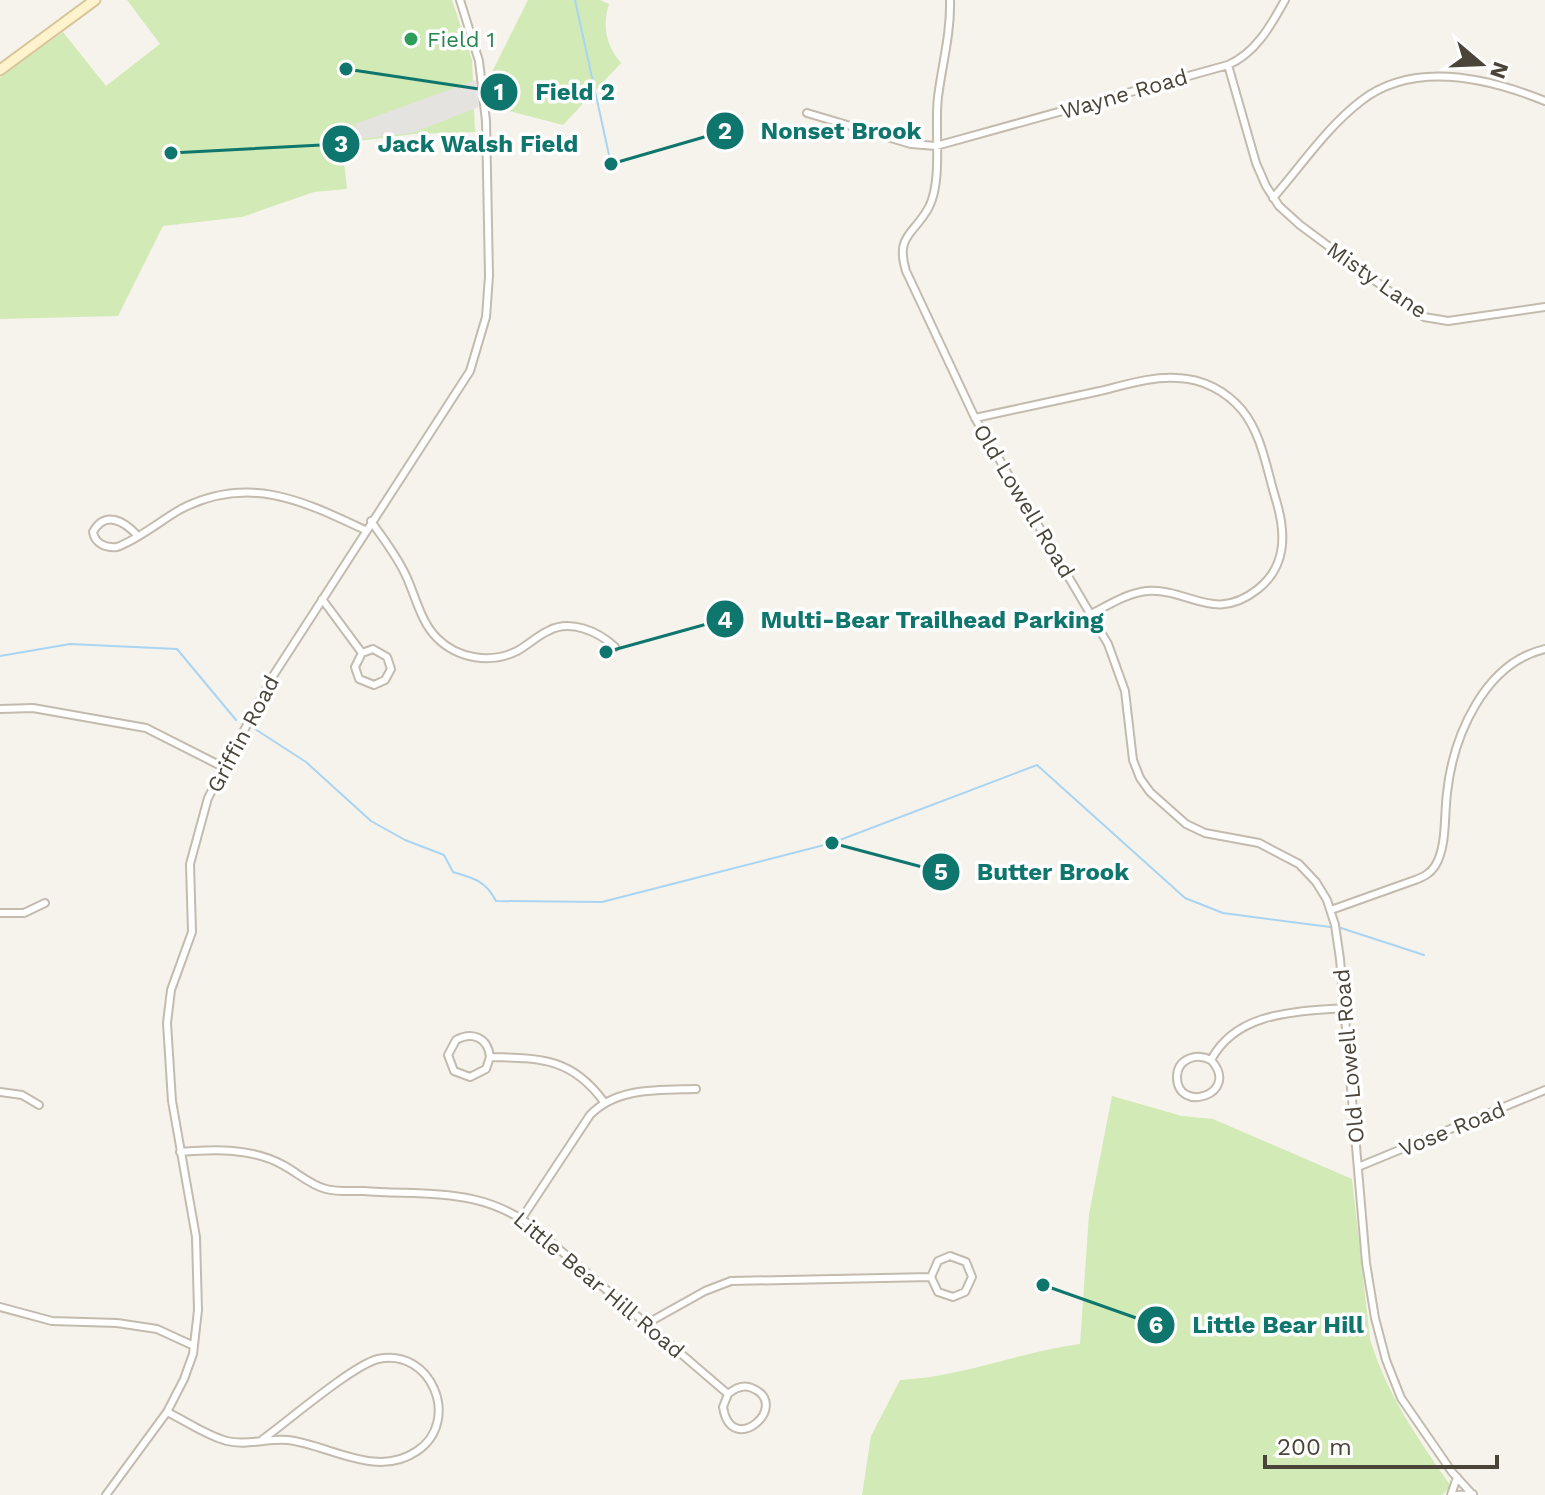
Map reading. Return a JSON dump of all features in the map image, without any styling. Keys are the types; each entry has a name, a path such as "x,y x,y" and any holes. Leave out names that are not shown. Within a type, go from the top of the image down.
{"main road":[{"path":"0,70 95,0"}],"street":[{"name":"Griffin Road","path":"106,1495 167,1412 184,1379 194,1346 198,1310 196,1237 168,1075 167,1008 192,932 192,850 208,798 273,676 470,371 486,317 489,276 486,121 479,61 460,0"},
{"name":"Old Lowell Road","path":"950,0 949,29 938,99 934,192 929,207 905,238 902,258 919,302 975,418 1091,614 1119,668 1125,691 1133,760 1150,792 1186,824 1205,833 1259,843 1299,864 1316,882 1331,910 1340,959 1366,1263 1375,1318 1386,1360 1401,1398 1473,1495"},
{"name":"Wayne Road","path":"936,146 1228,65 1243,57 1258,43 1285,0"},
{"name":"Misty Lane","path":"1228,65 1256,163 1273,198 1297,222 1424,317 1448,321 1545,307"},
{"path":"1273,198 1351,110 1375,91 1394,84 1424,78 1453,78 1492,84 1545,101"},
{"path":"807,113 911,144 936,146"},
{"path":"975,418 1142,381 1180,378 1203,383 1224,394 1248,419 1258,440 1282,521 1281,554 1271,575 1246,597 1224,604 1202,604 1170,594 1145,591 1129,595 1091,614"},
{"path":"137,535 117,519 101,522 93,532 98,542 112,547 121,546 197,502 222,494 249,492 287,497 365,530"},
{"path":"371,521 401,565 426,624 438,640 458,652 479,658 504,656 562,626 588,629 615,647"},
{"path":"322,599 362,653"},
{"path":"369,649 377,650 387,657 391,669 382,682 370,685 359,679 355,667 362,653 369,649"},
{"path":"1331,910 1415,880 1434,867 1441,849 1449,774 1464,730 1501,673 1521,657 1545,649"},
{"path":"0,709 33,708 138,726 169,738 199,757 223,767"},
{"path":"0,913 24,913 45,903"},
{"path":"1211,1060 1224,1041 1254,1022 1279,1014 1345,1008"},
{"path":"473,1035 484,1041 490,1057 486,1069 470,1077 454,1071 448,1055 456,1040 473,1035"},
{"path":"490,1057 539,1059 560,1064 587,1081 604,1102"},
{"path":"1191,1057 1211,1060 1219,1078 1214,1090 1197,1098 1184,1092 1177,1080 1180,1066 1191,1057"},
{"path":"522,1218 590,1115 604,1102 638,1092 696,1089"},
{"name":"Vose Road","path":"1358,1167 1545,1090"},
{"path":"0,1092 22,1095 39,1105"},
{"name":"Little Bear Hill Road","path":"180,1152 206,1150 254,1154 282,1164 324,1189 470,1199 497,1205 522,1218 728,1394"},
{"path":"954,1256 966,1262 972,1277 965,1292 949,1297 938,1292 931,1277 938,1261 954,1256"},
{"path":"646,1324 705,1291 731,1281 931,1277"},
{"path":"0,1307 52,1321 117,1323 157,1329 194,1346"},
{"path":"167,1412 228,1441 263,1439 307,1444 359,1460 377,1461 402,1458 421,1448 431,1438 439,1418 438,1397 428,1377 412,1364 392,1358 377,1359 358,1368 263,1439"},
{"path":"746,1386 758,1392 765,1404 763,1417 747,1429 733,1426 727,1421 723,1407 728,1394 746,1386"},
{"path":"1457,1477 1454,1495 1473,1495"}],"green space":[{"path":"127,0 452,0 472,60 475,132 414,134 342,143 347,189 314,192 242,217 163,226 118,316 0,319 0,78 63,32 106,86 160,44"},
{"path":"528,0 600,0 609,4 607,35 621,63 563,125 501,109 493,70"},
{"path":"1112,1096 1182,1116 1213,1119 1352,1179 1370,1339 1394,1398 1451,1486 1442,1495 862,1495 871,1436 900,1380 946,1374 1080,1344 1089,1214"}],"shaded area":[{"path":"476,80 479,107 412,133 360,139 355,124"}],"waterway":[{"path":"575,0 611,164"},
{"path":"0,656 70,644 177,649 236,720"},
{"path":"255,729 306,762 371,821 405,840 444,855 453,872 479,881 496,901 602,902 832,843 1037,765 1185,898 1223,913 1330,927"},
{"path":"1341,928 1424,955"}],"place":[{"name":"Field 1","path":"411,39"},
{"name":"Field 2","path":"346,69"},
{"name":"Jack Walsh Field","path":"171,153"},
{"name":"Nonset Brook","path":"611,164"},
{"name":"Multi-Bear Trailhead Parking","path":"606,652"},
{"name":"Butter Brook","path":"832,843"},
{"name":"Little Bear Hill","path":"1043,1285"}]}
